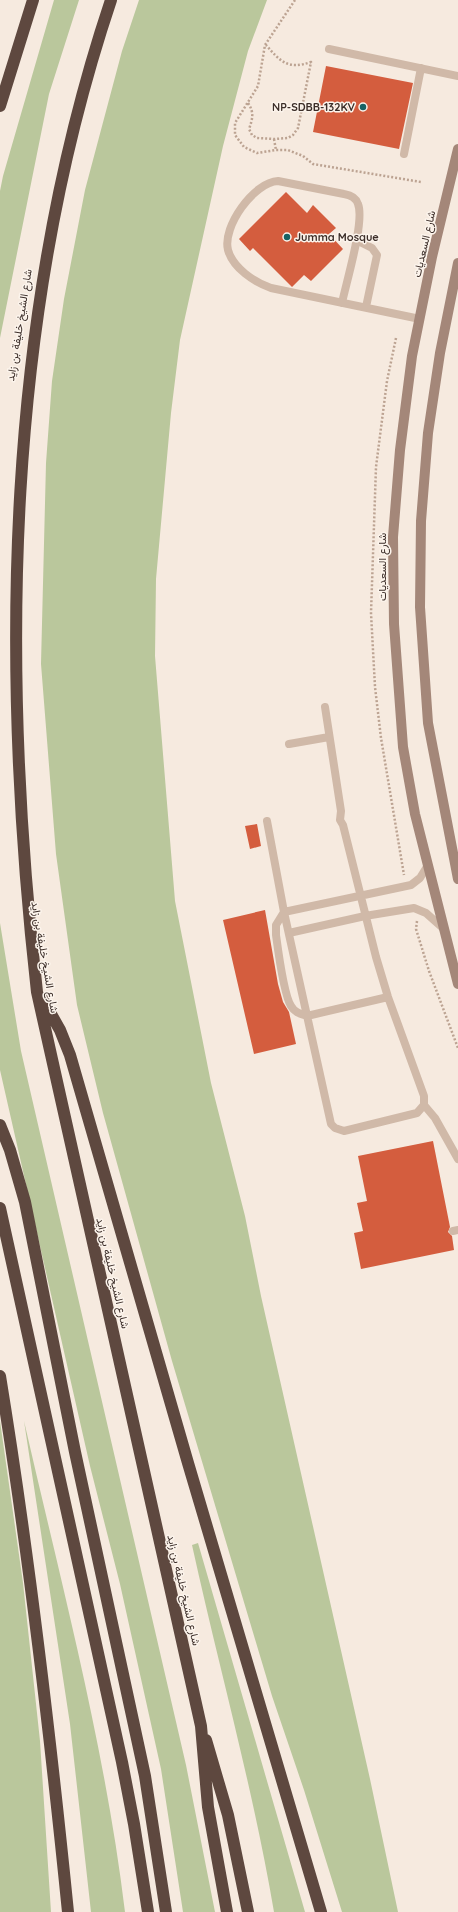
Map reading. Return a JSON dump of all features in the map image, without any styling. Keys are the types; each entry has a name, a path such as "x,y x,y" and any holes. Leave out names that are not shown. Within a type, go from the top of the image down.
{"highway":[{"path":"0,106 33,0"},
{"name":"شارع الشيخ خليفة بن زايد","path":"111,0 76,117 47,238 35,299 17,432 12,490 6,605 6,721 9,775 20,883 27,937 37,992 201,1726 208,1807 227,1912"},
{"path":"37,992 54,1018 70,1055 188,1463 321,1912"},
{"path":"0,1125 15,1163 25,1202 76,1459 145,1776 166,1912"},
{"path":"0,1208 122,1762 134,1824 148,1912"},
{"path":"0,1376 23,1523 51,1744 68,1912"},
{"path":"201,1726 228,1815 248,1912"}],"street":[{"name":"شارع السعديات","path":"458,149 432,257 412,356 400,450 393,537 394,624 403,747 415,814 458,984"},
{"path":"458,263 440,353 428,433 421,521 420,607 428,723 458,880"}],"lane":[{"path":"329,49 458,76"},
{"path":"404,154 420,68"},
{"path":"342,303 356,240 360,214 359,206 351,196 278,181 267,182 262,185 243,205 234,220 228,240 230,257 256,282 270,288 342,303 366,307 420,319"},
{"path":"356,240 372,248 377,255 366,307"},
{"path":"325,707 341,811 340,820 343,825 359,895 388,997 423,1092 424,1105 435,1118 458,1159"},
{"path":"289,744 329,737"},
{"path":"267,822 284,912 331,1124 340,1131 348,1131 413,1115 417,1113 424,1105"},
{"path":"388,997 307,1016 296,1011 292,1007 288,997 276,930 278,920 284,912 411,885 420,878 428,865"},
{"path":"289,933 365,916 414,908 426,913 444,929"}],"path":[{"path":"295,0 265,44 258,86 235,123 236,135 244,147 257,154 276,150 288,150 303,156 313,164 421,182"},
{"path":"248,102 252,109 253,117 249,129 252,135 257,138 288,138 293,135 298,128 311,62 299,66 288,65 278,58 265,44"},
{"path":"274,139 276,150"},
{"path":"417,921 416,929 425,958 458,1048"}],"green space":[{"path":"54,0 79,0 49,94 0,338 0,191"},
{"path":"139,0 267,0 248,51 223,146 180,340 171,413 156,579 155,656 175,901 211,1083 245,1216 261,1296 370,1779 398,1912 342,1912 304,1790 272,1696 172,1361 103,1113 77,1005 56,854 41,664 46,463 52,381 64,299 85,190 122,51"},
{"path":"0,923 21,1051 186,1765 215,1912 183,1912 161,1769 120,1584 90,1466 0,1070"},
{"path":"0,1421 23,1583 40,1741 51,1912 0,1912"},
{"path":"24,1421 94,1726 106,1788 125,1912 91,1912 70,1724"},
{"path":"198,1543 305,1912 274,1912 266,1866 246,1774 192,1545"}],"building":[{"name":"NP-SDBB-132KV","path":"326,66 413,83 399,149 313,132"},
{"name":"Jumma Mosque","path":"286,192 307,213 313,205 336,228 329,234 343,249 311,281 304,275 292,287 253,248 250,251 239,239"},
{"path":"257,824 261,846 250,849 245,826"},
{"path":"265,910 278,984 283,1002 289,1012 296,1044 254,1054 223,920"},
{"path":"433,1141 450,1227 448,1232 452,1236 454,1250 361,1269 354,1233 363,1231 357,1203 367,1201 358,1156"}],"place":[{"name":"NP-SDBB-132KV","path":"363,107"},
{"name":"Jumma Mosque","path":"287,237"}]}
